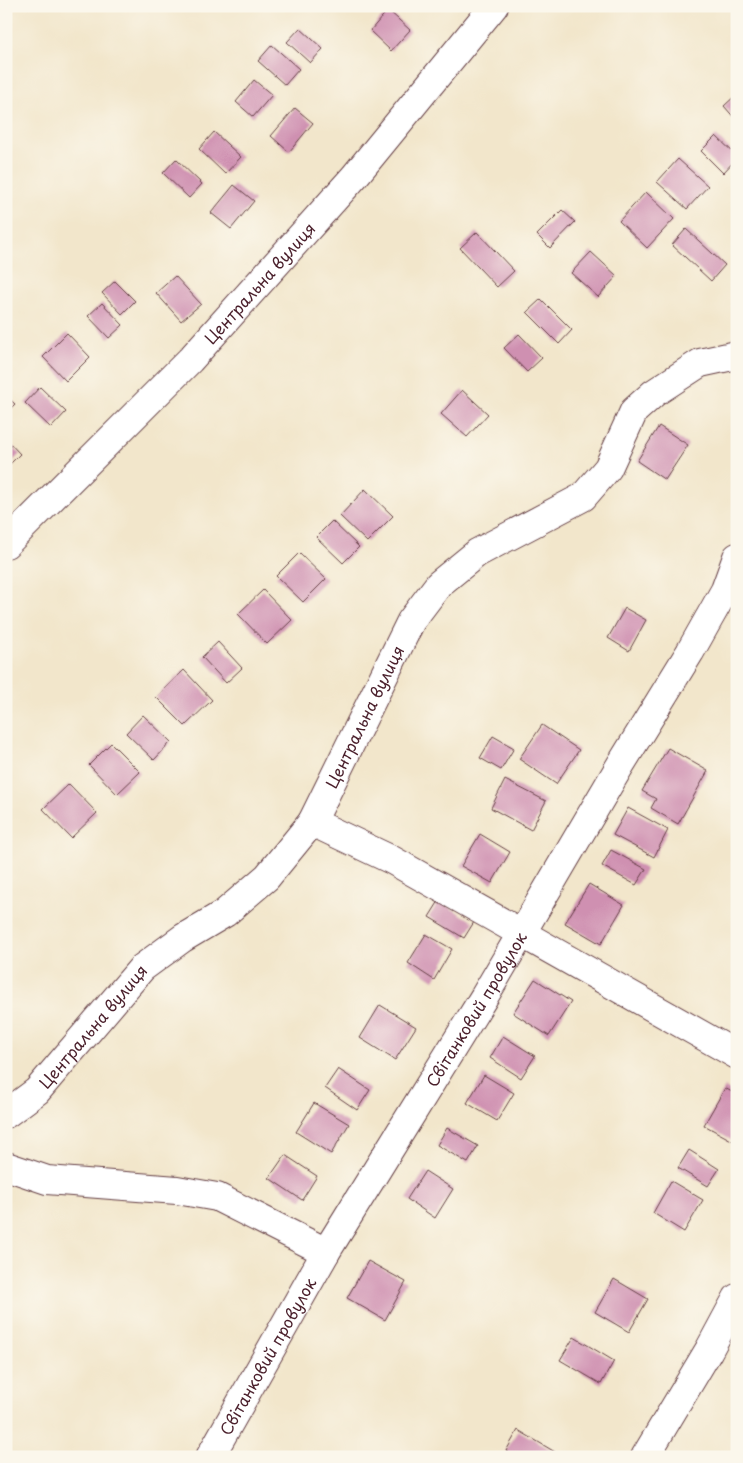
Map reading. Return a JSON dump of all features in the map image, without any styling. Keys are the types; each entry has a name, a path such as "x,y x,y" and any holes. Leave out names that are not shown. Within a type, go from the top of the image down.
{"street":[{"name":"Центральна вулиця","path":"6,544 203,345 354,177 494,6"},
{"name":"Центральна вулиця","path":"6,1114 37,1091 142,968 183,938 225,913 267,877 312,822 411,622 439,584 477,553 582,496 608,468 634,411 654,393 700,363 737,355"},
{"name":"Світанковий провулок","path":"210,1457 326,1252 522,933 621,764 690,652 725,590 737,557"},
{"path":"312,822 392,860 737,1055"},
{"path":"6,1166 47,1180 177,1190 217,1197 326,1252"},
{"path":"645,1457 709,1350 737,1298"}],"building":[{"path":"388,10 410,30 391,51 370,31"},
{"path":"300,28 323,49 310,63 287,42"},
{"path":"272,45 299,69 285,85 258,61"},
{"path":"254,80 272,95 253,117 236,102"},
{"path":"737,94 737,121 724,106"},
{"path":"295,108 313,123 289,152 271,136"},
{"path":"214,132 241,157 225,174 199,149"},
{"path":"716,136 737,156 723,173 701,151"},
{"path":"176,159 202,184 189,198 163,173"},
{"path":"678,159 708,186 687,209 657,182"},
{"path":"234,185 254,201 231,229 211,213"},
{"path":"646,192 674,219 647,248 619,221"},
{"path":"562,210 575,222 550,248 537,235"},
{"path":"686,229 725,265 711,281 672,245"},
{"path":"477,232 514,271 497,287 460,248"},
{"path":"591,252 617,276 598,297 571,273"},
{"path":"175,276 201,304 181,321 156,293"},
{"path":"115,281 135,301 122,314 102,293"},
{"path":"541,299 572,330 559,344 527,312"},
{"path":"102,303 123,325 109,338 88,316"},
{"path":"67,333 90,357 66,381 43,357"},
{"path":"519,334 542,358 527,372 504,348"},
{"path":"40,387 66,412 51,428 25,403"},
{"path":"462,390 488,414 467,437 441,414"},
{"path":"6,396 15,404 6,413"},
{"path":"659,426 688,445 665,480 637,461"},
{"path":"6,439 20,454 9,465 6,462"},
{"path":"365,489 393,516 367,542 340,516"},
{"path":"332,521 359,547 343,563 316,537"},
{"path":"299,553 326,579 303,602 276,576"},
{"path":"263,590 292,620 267,644 238,614"},
{"path":"625,608 646,620 629,651 608,638"},
{"path":"218,642 242,668 226,683 202,657"},
{"path":"184,670 212,700 185,726 156,697"},
{"path":"143,715 171,742 154,760 126,733"},
{"path":"542,725 579,750 556,784 519,759"},
{"path":"493,736 514,748 501,770 480,758"},
{"path":"111,743 140,772 117,794 89,765"},
{"path":"668,748 708,771 678,824 651,808 656,799 642,791"},
{"path":"505,780 546,801 531,830 491,808"},
{"path":"69,784 97,813 71,838 43,809"},
{"path":"628,808 668,830 654,857 613,835"},
{"path":"480,834 510,852 492,883 461,866"},
{"path":"611,850 646,869 636,885 602,866"},
{"path":"589,884 624,905 601,944 565,923"},
{"path":"439,901 474,922 464,938 429,917"},
{"path":"426,934 452,949 434,980 408,963"},
{"path":"535,979 571,1002 549,1036 513,1013"},
{"path":"380,1005 416,1027 395,1060 360,1038"},
{"path":"503,1036 535,1056 521,1078 490,1058"},
{"path":"338,1069 370,1090 357,1110 325,1088"},
{"path":"484,1075 514,1093 497,1121 467,1103"},
{"path":"725,1088 737,1095 737,1139 735,1142 704,1125"},
{"path":"314,1103 349,1124 331,1154 296,1132"},
{"path":"447,1128 478,1146 468,1163 437,1145"},
{"path":"689,1150 719,1169 708,1186 678,1168"},
{"path":"285,1155 317,1176 302,1200 269,1178"},
{"path":"425,1171 453,1189 435,1218 407,1199"},
{"path":"671,1181 703,1200 684,1232 653,1213"},
{"path":"368,1261 406,1282 385,1320 347,1298"},
{"path":"614,1279 648,1299 629,1332 595,1312"},
{"path":"574,1337 614,1361 601,1384 560,1360"},
{"path":"518,1430 555,1452 553,1457 515,1457 506,1451"}]}
